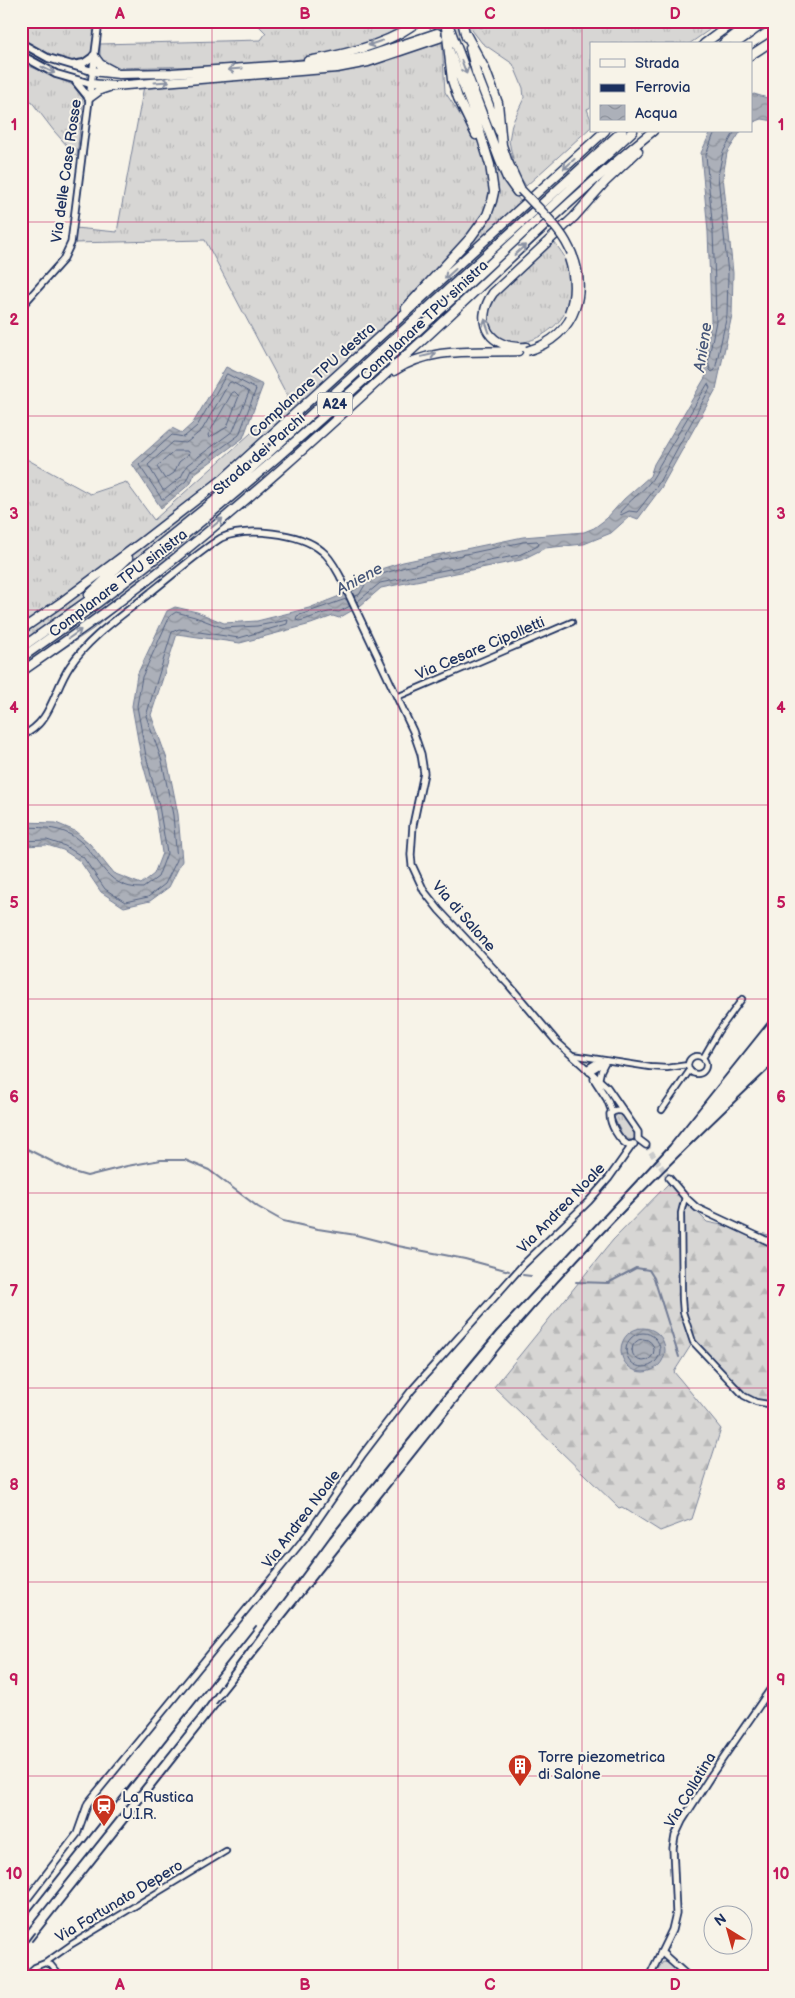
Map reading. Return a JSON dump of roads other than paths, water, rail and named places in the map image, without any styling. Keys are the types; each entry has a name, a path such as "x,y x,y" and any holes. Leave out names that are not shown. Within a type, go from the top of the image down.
{"highway":[{"path":"284,66 332,56 398,35 418,21"},
{"path":"372,344 471,237 488,216 494,192 490,165 475,116 449,50 447,21"},
{"path":"358,398 401,367 422,357 448,352 526,349 549,341 566,326 578,301 579,279 577,266 567,243 557,228 507,178 447,21"},
{"path":"462,21 466,34 485,69 498,104 501,138 506,160 519,191"},
{"path":"707,42 735,21"},
{"path":"726,42 753,21"},
{"path":"738,42 767,21"},
{"path":"91,84 114,86 336,68 368,62 438,36 365,57 334,62 119,74 92,71"},
{"path":"752,54 774,40"},
{"path":"94,56 103,67 119,74"},
{"path":"89,98 100,90 114,86"},
{"name":"Complanare TPU destra","path":"21,630 63,601 196,501 280,428 604,132"},
{"name":"Strada dei Parchi","path":"21,648 110,585 230,488 621,132"},
{"name":"Strada dei Parchi","path":"21,658 101,601 234,494 395,350 632,132"},
{"name":"Complanare TPU sinistra","path":"21,672 172,562 239,505 562,211 652,132"},
{"path":"526,349 512,347 492,338 484,322 484,310 492,293 574,217 605,182 657,132"},
{"path":"47,630 97,588 127,559 190,509 196,501"}],"main road":[{"path":"21,44 40,55 66,65 92,71"},
{"path":"21,55 56,74 91,84"},
{"path":"66,65 84,63 94,56"},
{"path":"76,81 89,98"}],"street":[{"name":"Via delle Case Rosse","path":"21,307 62,260 68,249 98,21"},
{"name":"Via di Salone","path":"21,736 33,730 42,722 68,669 88,644 221,538 237,533 254,532 302,540 322,551 340,576 418,742 424,766 423,779 412,825 411,847 412,865 419,881 439,910 508,984 542,1026 568,1054 606,1087 638,1132 638,1139 646,1145"},
{"name":"Via Cesare Cipolletti","path":"398,697 572,622"},
{"path":"703,1058 718,1032 742,1000"},
{"path":"568,1054 650,1067 689,1068 698,1073 703,1071 706,1063 703,1058 698,1056 692,1057 689,1068 662,1110"},
{"path":"589,1072 597,1062 608,1061"},
{"path":"599,1080 601,1069 608,1061"},
{"name":"Via di Salone","path":"589,1072 607,1099 612,1112 610,1121 622,1142"},
{"path":"612,1112 618,1110 624,1113"},
{"path":"621,1161 622,1142 628,1145 633,1144 638,1139"},
{"name":"Via Andrea Noale","path":"21,1908 78,1834 88,1803 308,1534 363,1454 411,1391 522,1266 589,1201 633,1144"},
{"path":"669,1178 694,1205 774,1244"},
{"path":"685,1197 681,1213 682,1299 685,1319 693,1342 744,1396 756,1402 774,1405"},
{"name":"Via Collatina","path":"649,1977 672,1930 676,1913 673,1848 675,1836 682,1821 712,1774 774,1684"},
{"name":"Via Fortunato Depero","path":"45,1963 72,1944 226,1851"},
{"path":"661,1952 689,1977"},
{"path":"24,1977 35,1967 45,1963"},
{"name":"Via Fortunato Depero","path":"45,1963 52,1966 61,1977"}],"water":[{"path":"752,95 774,100 774,121 762,119 752,123"},
{"path":"711,132 740,132 727,153 723,176 733,273 732,315 716,389 661,488 638,519 630,516 611,533 584,544 545,548 521,560 381,588 360,606 339,618 333,616 311,624 240,643 177,634 151,715 167,759 178,814 182,861 169,887 150,901 124,907 101,892 80,861 63,850 47,845 21,846 21,822 56,823 75,831 90,844 113,873 141,884 154,874 162,853 155,807 141,757 132,706 137,675 167,611 175,607 197,612 224,623 257,621 309,608 355,590 365,574 403,562 523,537 584,532 594,528 606,519 624,499 650,476 654,464 706,376 703,362 711,321 708,232 701,153"},
{"path":"226,367 263,385 243,438 194,474 191,483 161,508 132,464 172,428 182,433 193,423"},
{"path":"647,1328 659,1334 664,1341 664,1359 659,1366 652,1371 639,1372 627,1366 622,1359 621,1346 627,1334 634,1329"}],"waterway":[{"path":"21,1146 73,1172 87,1176 161,1160 185,1160 209,1170 258,1207 283,1221 465,1259 509,1271"},
{"path":"576,1282 608,1283 636,1268 649,1270 654,1278 679,1357"},
{"path":"523,1275 531,1276"}],"tunnel":[{"path":"437,33 471,21"},
{"path":"446,35 481,22"},
{"path":"646,1145 669,1178"}],"railway":[{"path":"21,1938 197,1718 330,1537 467,1367 496,1332 670,1145 774,1015"},
{"path":"216,1704 531,1311 632,1203 774,1064"},
{"path":"21,1923 256,1626"},
{"path":"32,1941 223,1700"},
{"path":"21,1950 34,1933"}],"place":[{"name":"Torre piezometrica di Salone","path":"520,1787"},
{"name":"La Rustica U.I.R.","path":"104,1827"}],"water label":[{"name":"Aniene","path":"702,347"},
{"name":"Aniene","path":"359,578"}]}
